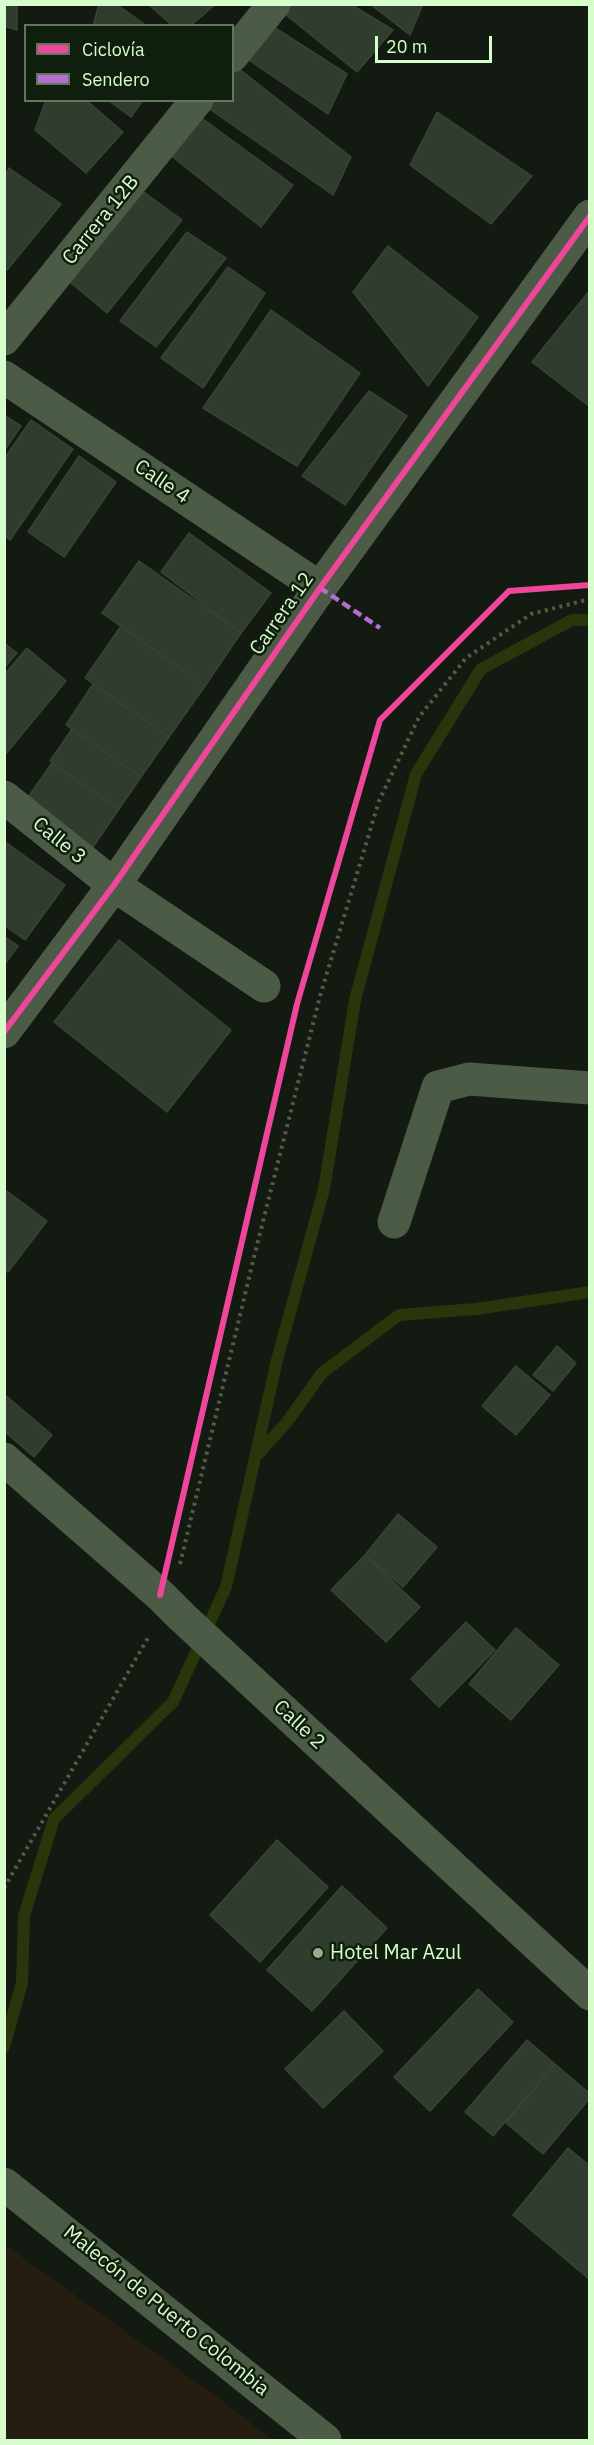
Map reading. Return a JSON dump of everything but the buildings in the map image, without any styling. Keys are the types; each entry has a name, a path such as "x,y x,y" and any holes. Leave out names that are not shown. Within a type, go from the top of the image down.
{"street":[{"path":"234,54 274,4"},
{"name":"Carrera 12B","path":"4,339 194,102"},
{"name":"Carrera 12","path":"4,1032 114,885 320,588 590,216"},
{"name":"Calle 4","path":"4,377 320,588"},
{"name":"Calle 3","path":"4,797 114,885 264,986"},
{"path":"394,1222 438,1087 469,1080 590,1088"},
{"name":"Calle 2","path":"4,1459 175,1611 590,1994"},
{"name":"Malecón de Puerto Colombia","path":"4,2184 326,2440"}],"path":[{"path":"4,1888 118,1686 175,1611 320,996 379,801 418,717 466,658 531,614 590,599"}],"shaded area":[{"path":"5,2245 221,2400 273,2440 5,2440"}],"waterway":[{"path":"4,2047 22,1983 24,1916 54,1819 173,1702 226,1587 277,1360 324,1189 355,1000 416,774 481,669 572,620 590,620"},
{"path":"258,1454 287,1422 322,1373 399,1315 476,1309 590,1292"}],"marked path":[{"path":"320,588 380,628"}],"cycle path":[{"path":"4,1032 114,885 320,588 590,216"},
{"path":"160,1595 297,1004 380,720 509,591 590,585"}],"place":[{"name":"Hotel Mar Azul","path":"318,1953"}]}
